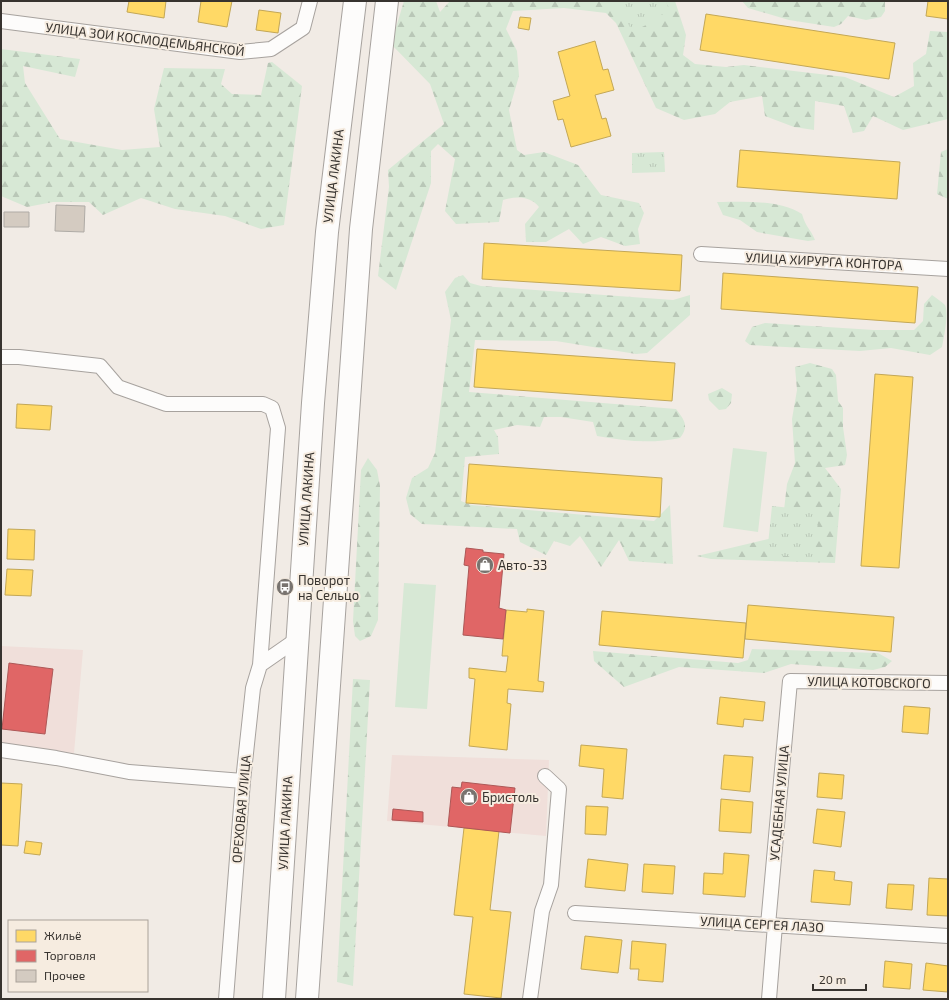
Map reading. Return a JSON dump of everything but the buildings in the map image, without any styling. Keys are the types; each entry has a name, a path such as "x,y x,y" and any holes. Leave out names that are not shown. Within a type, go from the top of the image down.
{"highway":[{"name":"УЛИЦА ЛАКИНА","path":"274,999 296,640 327,232 355,1"},
{"path":"308,999 361,229 387,1"}],"street":[{"name":"УЛИЦА ЗОИ КОСМОДЕМЬЯНСКОЙ","path":"1,21 240,52 271,49 303,28 310,1"},
{"name":"УЛИЦА ХИРУРГА КОНТОРА","path":"701,254 948,268"},
{"name":"ОРЕХОВАЯ УЛИЦА","path":"1,357 19,357 100,366 118,387 166,404 263,404 272,408 278,428 260,665 253,688 243,781 226,999"},
{"path":"260,665 296,640"},
{"name":"УЛИЦА КОТОВСКОГО","path":"790,681 948,683"},
{"name":"УСАДЕБНАЯ УЛИЦА","path":"769,999 771,925 790,681"},
{"path":"1,750 56,758 129,772 243,781"},
{"path":"530,999 542,911 551,885 559,789 546,776"},
{"name":"УЛИЦА СЕРГЕЯ ЛАЗО","path":"575,913 948,936"}],"shaded area":[{"path":"1,646 83,650 74,753 1,747"},
{"path":"392,755 549,760 546,836 387,821"}],"green space":[{"path":"404,1 436,1 440,12 450,1 675,1 686,35 683,55 695,64 726,67 744,65 845,77 894,97 914,86 913,63 926,54 930,31 948,32 948,119 903,130 873,116 864,131 853,133 844,106 815,101 814,130 794,127 765,116 762,96 730,102 715,114 684,120 656,108 616,23 606,13 564,8 513,11 506,29 517,51 519,76 509,110 517,150 524,155 544,152 578,165 601,195 639,203 644,213 638,229 640,244 625,246 601,237 583,244 569,229 546,242 526,242 525,224 539,207 532,201 523,198 503,200 499,222 456,224 445,211 455,159 438,144 431,151 431,183 396,290 378,276 389,187 388,170 444,124 430,84 391,44"},
{"path":"615,1 666,1 668,7 660,18 632,32 626,19 615,4"},
{"path":"742,1 885,1 885,11 881,17 866,20 848,16 841,24 834,27 789,20 748,8"},
{"path":"1,49 80,59 75,77 23,66 25,83 60,139 122,150 160,147 154,109 164,68 225,69 221,84 232,94 261,95 268,63 272,62 302,86 284,225 261,229 225,216 175,209 141,198 103,215 89,202 53,202 27,207 1,196"},
{"path":"948,149 948,199 937,194 941,152"},
{"path":"664,152 665,172 632,173 632,153"},
{"path":"717,202 761,202 793,209 802,214 815,240 808,241 757,232 740,220 723,215"},
{"path":"463,275 470,283 481,286 673,300 690,295 690,315 647,353 636,354 556,341 475,340 469,392 676,409 684,420 685,427 680,438 659,441 628,440 597,436 593,422 561,417 544,417 540,427 517,425 494,430 498,437 499,454 465,457 461,501 471,505 654,521 670,505 673,564 629,561 619,540 601,567 580,536 570,546 554,541 546,555 520,542 517,529 422,524 410,514 406,498 412,478 428,468 435,453 451,320 445,292 455,278"},
{"path":"932,295 945,305 946,319 942,347 930,355 891,348 860,351 750,345 745,341 752,327 765,323 874,330 914,330 923,321 924,304"},
{"path":"810,363 832,369 836,375 838,401 843,408 843,427 847,455 845,465 825,468 841,489 835,563 711,559 697,556 781,536 787,484 795,463 792,419 797,390 795,367"},
{"path":"722,388 732,394 731,403 726,409 719,410 709,400 708,394"},
{"path":"733,448 767,452 758,532 723,527"},
{"path":"368,458 377,470 380,486 378,620 371,636 360,641 355,636 353,621 361,470"},
{"path":"772,506 819,511 814,559 767,554"},
{"path":"404,583 436,585 427,709 395,707"},
{"path":"752,649 878,653 892,661 885,667 873,670 791,664 764,673 679,667 624,687 594,661 593,651 738,663 748,660"},
{"path":"353,679 370,680 353,986 337,982"}],"place":[{"name":"Авто-33","path":"485,565"},
{"name":"Поворот на Сельцо","path":"285,587"},
{"name":"Бристоль","path":"469,797"}]}
